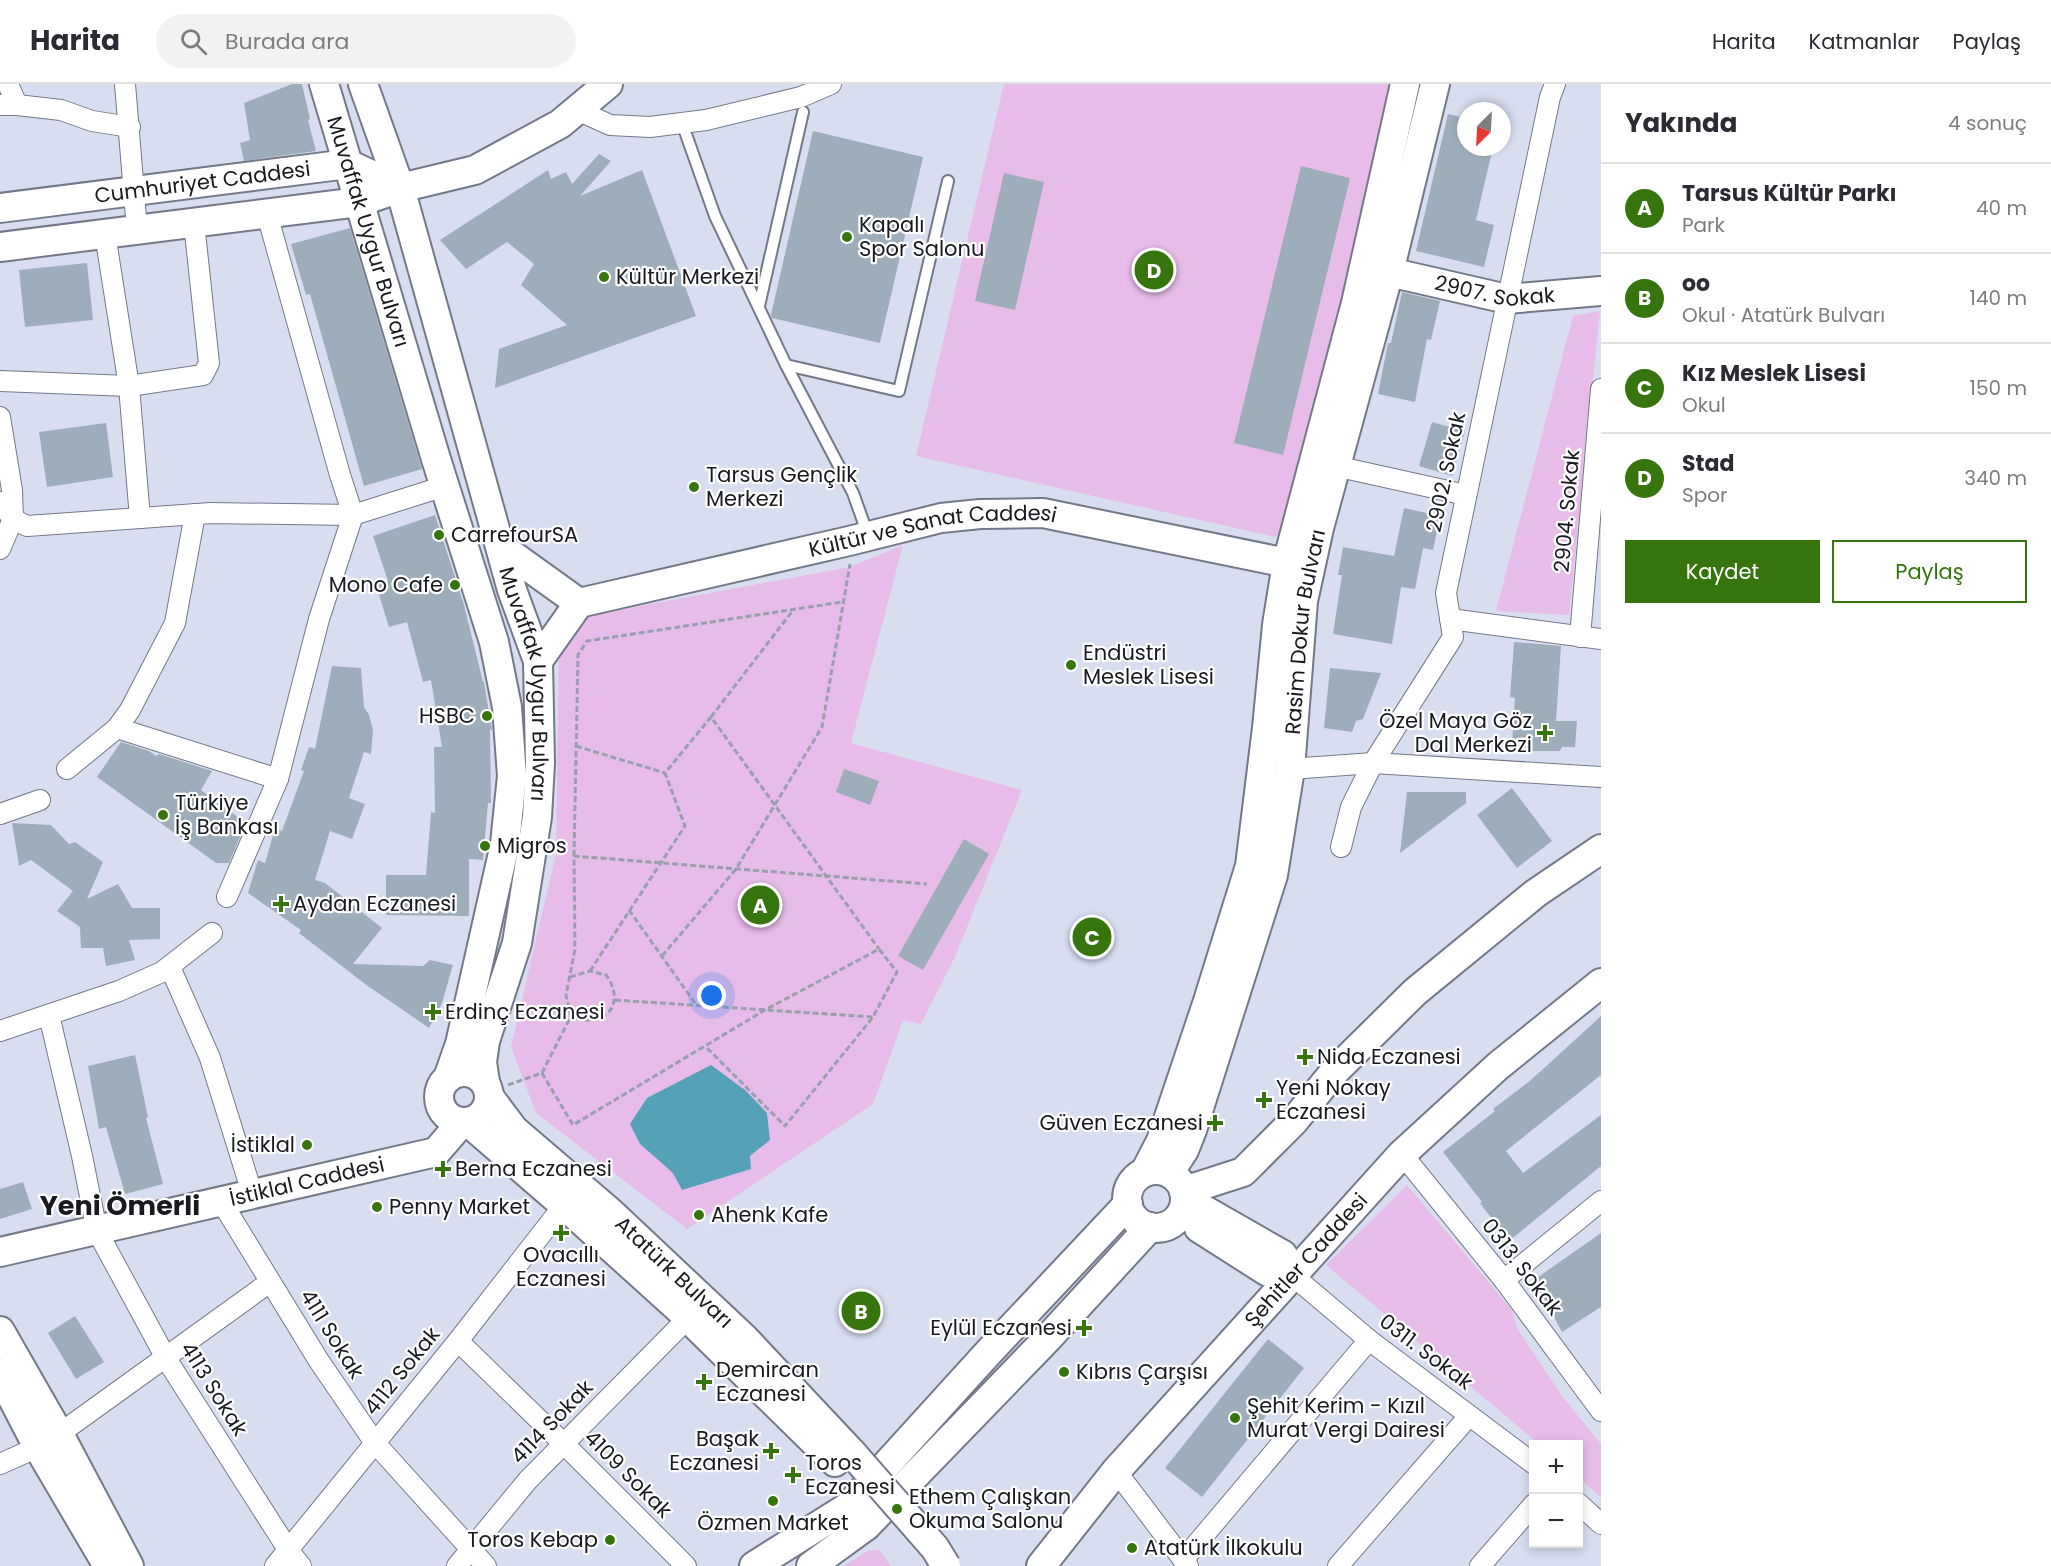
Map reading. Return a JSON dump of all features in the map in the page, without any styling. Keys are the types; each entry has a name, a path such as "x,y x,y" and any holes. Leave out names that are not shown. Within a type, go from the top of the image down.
{"main road":[{"name":"Muvaffak Uygur Bulvarı","path":"324,84 494,642 507,707 512,776 505,844 460,1044 448,1078"},
{"name":"Muvaffak Uygur Bulvarı","path":"363,84 400,188 512,590 538,661 540,763 537,817 517,942 485,1041 482,1062 494,1088"},
{"name":"Cumhuriyet Caddesi","path":"0,247 359,202 400,188 475,170 560,124 608,84"},
{"path":"1292,1275 1283,1256 1174,1189 1133,1181 1127,1196 1135,1218 1150,1227 1163,1227 1175,1220 1174,1189 1161,1141 1250,866 1277,625 1287,563 1356,303 1405,84"},
{"name":"Rasim Dokur Bulvarı","path":"1174,1189 1184,1150 1273,874 1290,769 1303,601 1335,466 1389,272 1435,84"},
{"path":"348,164 400,188"},
{"name":"Cumhuriyet Caddesi","path":"0,208 348,164"},
{"name":"2907. Sokak","path":"1389,272 1507,299 1601,291"},
{"name":"Kültür ve Sanat Caddesi","path":"579,603 941,518 980,514 1043,513 1287,563"},
{"path":"501,547 579,603 538,661"},
{"path":"1174,1189 1243,1172 1294,1121 1334,1072 1415,992 1536,893 1601,849"},
{"name":"Şehitler Caddesi","path":"1041,1566 1116,1471 1402,1154 1498,1066 1601,983"},
{"path":"463,1072 471,1073 494,1088 486,1111 481,1117 465,1122 447,1116 439,1101 442,1084 448,1078 463,1072"},
{"name":"Atatürk Bulvarı","path":"494,1088 514,1130 611,1213 745,1339 843,1458"},
{"name":"Atatürk Bulvarı","path":"465,1122 564,1205 843,1458"},
{"name":"İstiklal Caddesi","path":"0,1252 436,1152 465,1122"},
{"path":"811,1566 857,1516 979,1363 1128,1204"},
{"path":"754,1566 857,1516 1050,1337 1150,1227"},
{"path":"0,1331 108,1566"},
{"path":"0,1374 49,1440 129,1566"},
{"path":"843,1458 923,1566"},
{"path":"843,1458 935,1548 946,1566"}],"street":[{"path":"8,84 9,105 61,110 92,121 130,127"},
{"path":"125,84 137,230"},
{"path":"577,110 610,125 650,127 706,120 801,97 831,84"},
{"name":"2902. Sokak","path":"1341,847 1351,807 1373,763 1453,637 1446,593 1550,97 1555,84"},
{"path":"227,897 278,779 319,619 353,515 267,214"},
{"path":"0,381 129,386 203,375 209,363 194,223"},
{"path":"105,234 129,386 140,518"},
{"name":"2904. Sokak","path":"1580,637 1601,389"},
{"path":"0,417 12,490 13,519 0,549"},
{"path":"1335,466 1466,495"},
{"path":"0,502 13,519 27,526 211,513 353,515 445,486"},
{"path":"67,769 117,728 130,710 175,624 195,514"},
{"path":"1450,619 1601,639"},
{"path":"117,728 278,779"},
{"path":"1290,769 1373,763 1601,777"},
{"path":"0,814 40,800"},
{"path":"0,1031 119,991 162,972 212,933"},
{"path":"170,967 210,1058 252,1193"},
{"name":"4113 Sokak","path":"48,1015 82,1156 96,1231 165,1357 295,1558"},
{"name":"0313. Sokak","path":"1402,1154 1504,1280 1601,1411"},
{"name":"4111 Sokak","path":"221,1201 319,1361 375,1443 486,1566"},
{"path":"1504,1280 1600,1203"},
{"name":"4112 Sokak","path":"275,1566 295,1558 375,1443 564,1205"},
{"name":"0311. Sokak","path":"1292,1275 1369,1340 1529,1461"},
{"path":"0,1464 49,1440 270,1282"},
{"name":"4114 Sokak","path":"457,1566 528,1480 688,1318"},
{"path":"1116,1471 1186,1563 1369,1340"},
{"name":"4109 Sokak","path":"458,1341 564,1443 686,1566"},
{"path":"1338,1566 1470,1416"},
{"path":"1480,1566 1529,1508"},
{"path":"1583,1508 1601,1524"}],"lane":[{"path":"759,306 803,112"},
{"path":"682,123 716,216 786,365 853,493 859,538"},
{"path":"786,365 899,391 948,181"}],"path":[{"path":"662,956 736,869 822,727 842,602 859,538"},
{"path":"494,1088 542,1073 571,1016 566,995 575,950 574,856 578,655 587,641 842,602"},
{"path":"665,773 794,609"},
{"path":"705,1046 785,1126 873,1017 897,972 711,717"},
{"path":"576,746 665,773"},
{"path":"590,971 685,826 665,773"},
{"path":"574,856 927,884"},
{"path":"629,910 697,1006"},
{"path":"542,1073 573,1125 765,1010 879,949"},
{"path":"570,978 590,971 606,975 614,985 615,1000 607,1014 589,1021 571,1016"},
{"path":"615,1000 873,1017"}],"shaded area":[{"path":"1004,84 1396,84 1282,531 1275,537 916,456"},
{"path":"1600,311 1569,615 1496,611 1573,316"},
{"path":"903,545 851,743 1022,790 955,957 921,1024 903,1020 873,1104 687,1229 536,1113 511,1047 556,853 559,645 580,617 850,567"},
{"path":"1407,1185 1512,1310 1517,1328 1562,1396 1601,1444 1601,1497 1583,1481 1583,1440 1534,1440 1326,1265"},
{"path":"869,1550 880,1550 891,1566 844,1566"}],"water":[{"path":"711,1065 745,1090 767,1113 770,1140 750,1156 751,1169 682,1190 673,1173 640,1144 630,1124 647,1098"}],"building":[{"path":"292,84 302,84 316,151 244,161 240,143 250,140 244,103"},
{"path":"1448,114 1457,116 1457,156 1491,156 1476,220 1494,225 1484,267 1416,251"},
{"name":"Kapalı Spor Salonu","path":"813,131 923,157 880,343 772,318 771,315"},
{"name":"Kültür Merkezi","path":"599,154 611,161 580,196 642,170 696,316 495,388 499,349 567,325 521,285 534,264 507,242 466,269 440,240 548,170 551,179 566,172 572,184"},
{"path":"1301,166 1350,178 1283,455 1234,443"},
{"path":"1004,173 1044,182 1015,310 975,301"},
{"path":"350,228 422,469 364,486 310,294 306,295 291,244"},
{"path":"87,263 93,320 25,327 19,270"},
{"path":"1402,292 1440,301 1431,340 1427,339 1415,402 1378,394 1388,343 1391,343"},
{"path":"1432,422 1465,431 1452,476 1419,466"},
{"path":"106,423 113,477 47,487 39,432"},
{"path":"1404,508 1440,516 1433,550 1423,548 1415,589 1401,587 1392,644 1333,634 1342,575 1338,575 1343,547 1394,556"},
{"path":"435,515 464,605 484,682 492,730 490,730 491,803 488,803 483,860 469,859 469,916 386,915 386,875 426,875 431,812 435,813 434,747 442,747 431,680 423,682 407,622 389,627 376,585 388,581 373,536"},
{"path":"1514,642 1561,646 1556,721 1577,721 1575,747 1562,747 1560,751 1523,751 1524,746 1512,745 1515,698 1510,697"},
{"path":"332,666 361,668 364,707 373,730 371,754 364,752 349,798 365,804 352,839 330,831 315,880 325,883 382,928 353,964 423,966 430,960 453,965 442,1003 429,1028 365,984 299,933 301,930 248,893 258,860 265,863 275,829 282,831 304,771 301,770 309,747 315,749"},
{"path":"1330,668 1381,673 1363,719 1356,721 1352,732 1324,728"},
{"path":"121,742 149,751 156,756 159,754 212,771 201,790 246,823 229,863 216,863 97,777"},
{"path":"844,769 879,781 870,805 836,792"},
{"path":"1512,788 1552,841 1517,868 1477,815"},
{"path":"1407,792 1466,792 1466,803 1400,853"},
{"path":"12,823 51,825 69,844 75,842 103,862 87,899 118,884 132,908 160,908 160,939 129,940 135,960 106,966 103,948 81,948 80,927 57,911 73,891 31,860 19,866"},
{"path":"964,839 989,854 923,970 898,956"},
{"path":"1601,1016 1601,1075 1506,1151 1523,1173 1601,1115 1601,1166 1509,1241 1443,1152 1495,1111 1493,1109 1531,1080"},
{"path":"135,1055 148,1117 146,1118 163,1184 125,1194 106,1127 99,1129 88,1066"},
{"path":"23,1182 32,1209 0,1219 0,1189"},
{"path":"1601,1233 1601,1307 1562,1332 1534,1280"},
{"path":"75,1316 104,1362 76,1379 48,1333"},
{"name":"Şehit Kerim - Kızıl Murat Vergi Dairesi","path":"1268,1339 1304,1368 1202,1497 1165,1468"}],"place":[{"name":"Kapalı Spor Salonu","path":"847,237"},
{"name":"Stad","path":"1154,270"},
{"name":"Kültür Merkezi","path":"604,277"},
{"name":"Tarsus Gençlik Merkezi","path":"694,487"},
{"name":"CarrefourSA","path":"439,535"},
{"name":"Mono Cafe","path":"455,585"},
{"name":"Endüstri Meslek Lisesi","path":"1071,665"},
{"name":"HSBC","path":"487,716"},
{"name":"Özel Maya Göz Dal Merkezi","path":"1545,733"},
{"name":"Türkiye İş Bankası","path":"163,815"},
{"name":"Migros","path":"485,846"},
{"name":"Aydan Eczanesi","path":"281,904"},
{"name":"Tarsus Kültür Parkı","path":"760,905"},
{"name":"Kız Meslek Lisesi","path":"1092,937"},
{"name":"Erdinç Eczanesi","path":"433,1012"},
{"name":"Nida Eczanesi","path":"1305,1057"},
{"name":"Yeni Nokay Eczanesi","path":"1264,1100"},
{"name":"Güven Eczanesi","path":"1215,1123"},
{"name":"İstiklal","path":"307,1145"},
{"name":"Berna Eczanesi","path":"443,1169"},
{"name":"Penny Market","path":"377,1207"},
{"name":"Ahenk Kafe","path":"699,1215"},
{"name":"Ovacıllı Eczanesi","path":"561,1233"},
{"name":"oo","path":"861,1311"},
{"name":"Eylül Eczanesi","path":"1084,1328"},
{"name":"Kıbrıs Çarşısı","path":"1064,1372"},
{"name":"Demircan Eczanesi","path":"704,1382"},
{"name":"Şehit Kerim - Kızıl Murat Vergi Dairesi","path":"1235,1418"},
{"name":"Başak Eczanesi","path":"771,1451"},
{"name":"Toros Eczanesi","path":"793,1475"},
{"name":"Özmen Market","path":"773,1501"},
{"name":"Ethem Çalışkan Okuma Salonu","path":"897,1509"},
{"name":"Toros Kebap","path":"610,1540"},
{"name":"Atatürk İlkokulu","path":"1132,1548"}],"district":[{"name":"Yeni Ömerli","path":"120,1206"}]}
